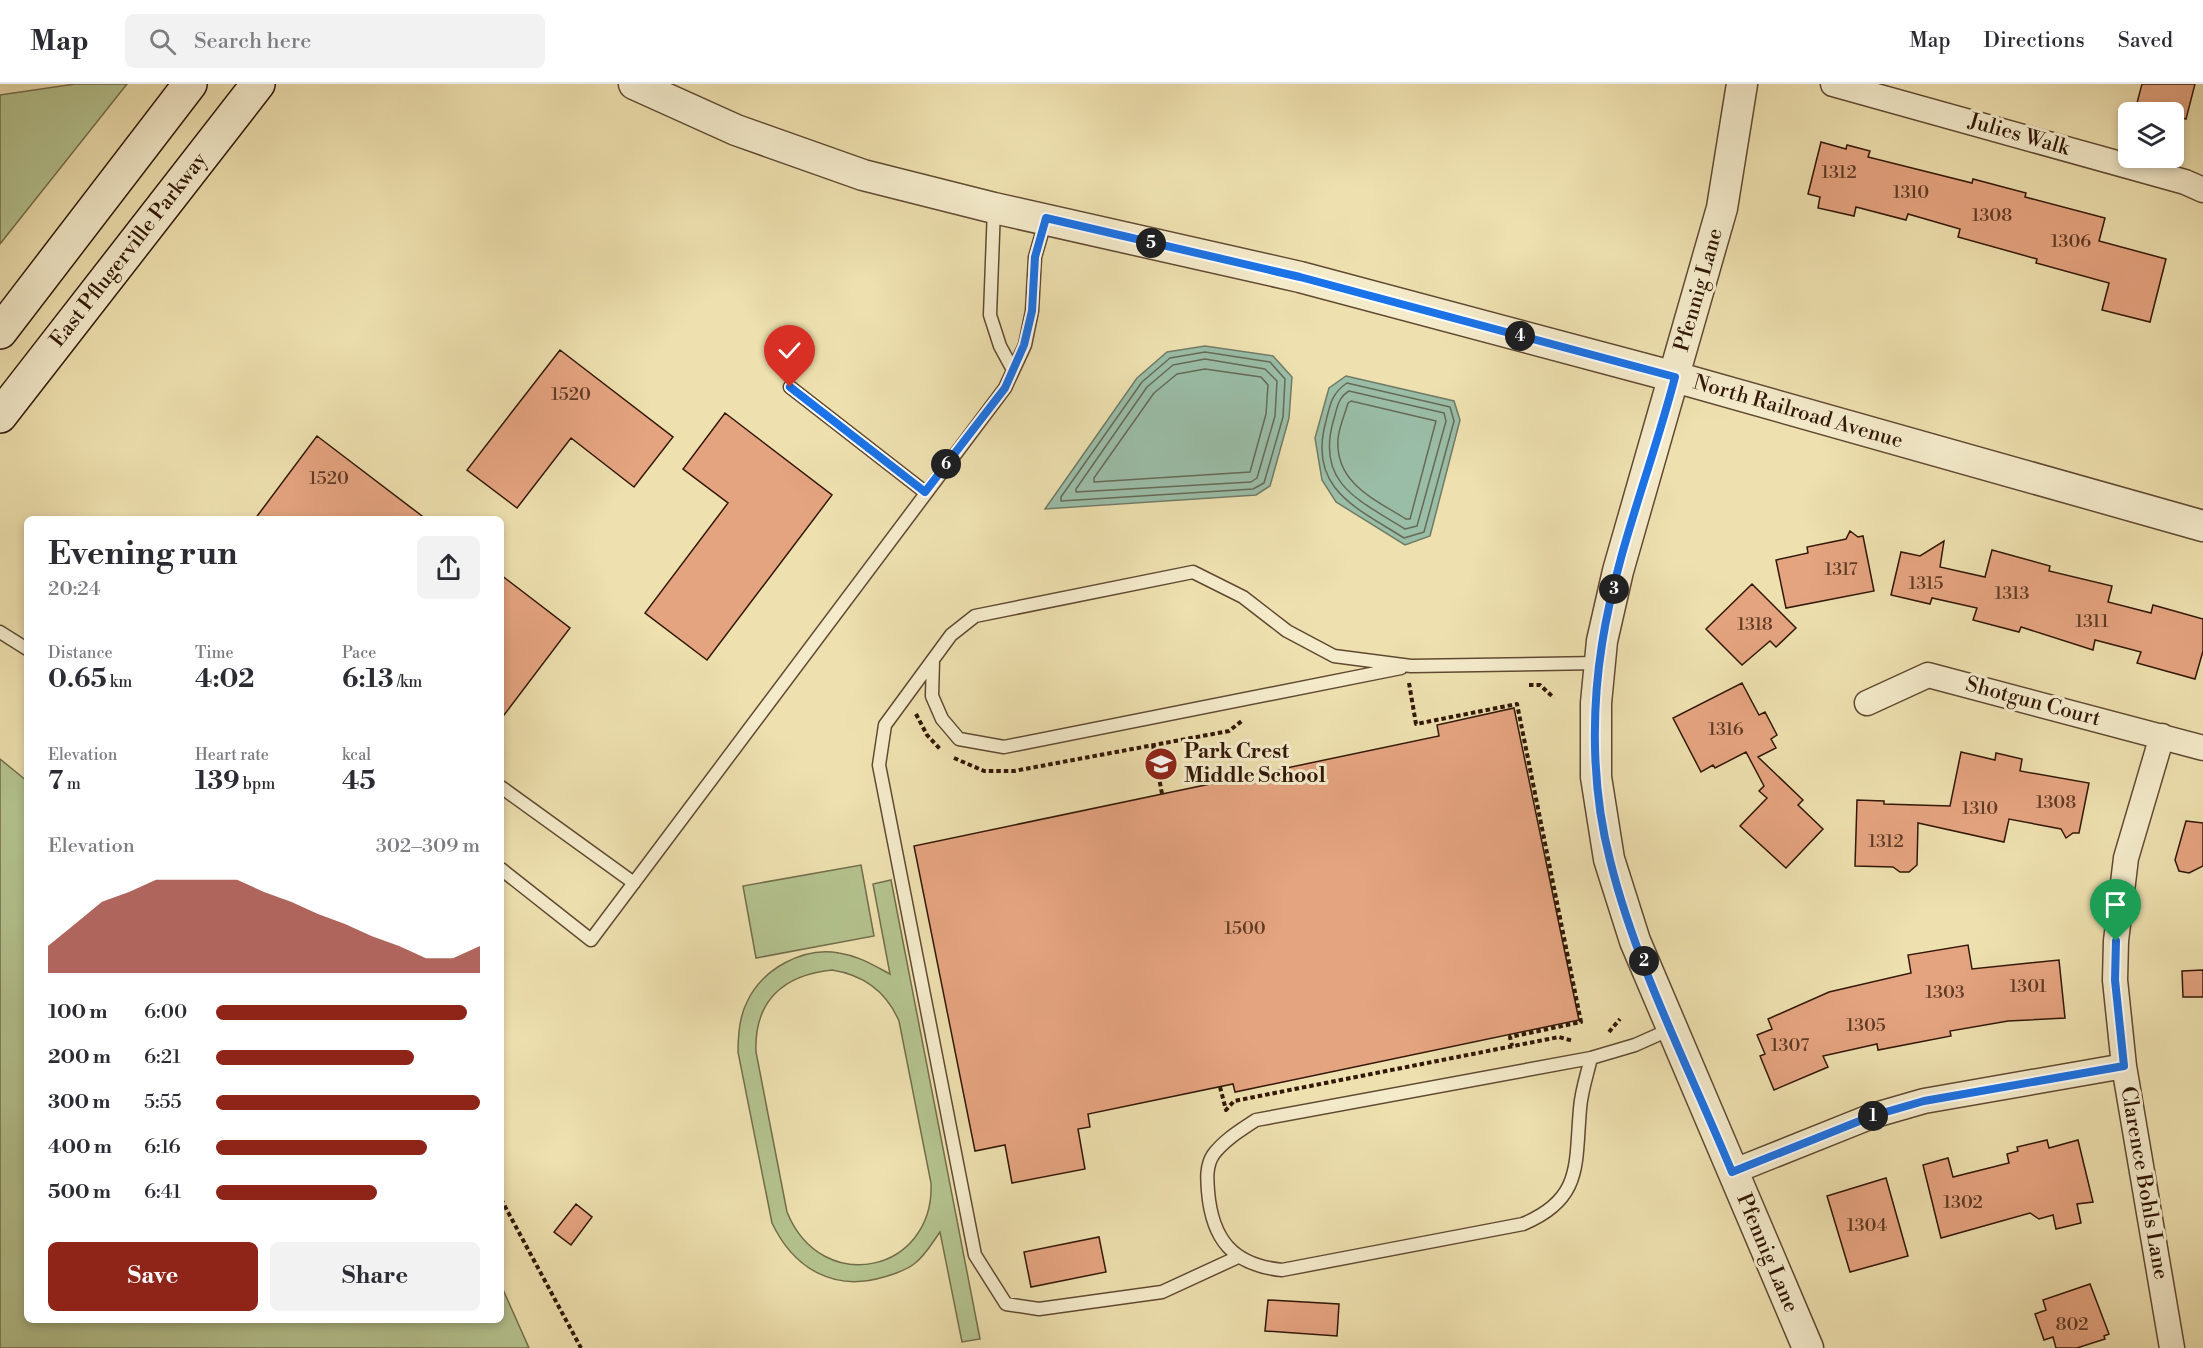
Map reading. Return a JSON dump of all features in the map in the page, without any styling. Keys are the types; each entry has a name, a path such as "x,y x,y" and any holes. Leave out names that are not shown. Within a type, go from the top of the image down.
{"main road":[{"path":"0,332 190,84"},
{"name":"East Pflugerville Parkway","path":"0,417 258,84"}],"street":[{"name":"North Railroad Avenue","path":"634,84 736,130 863,175 994,208 1300,277 1675,377 2203,526"},
{"name":"Pfennig Lane","path":"1742,84 1722,208 1618,571 1599,663 1596,703 1596,777 1609,859 1635,941 1808,1348"},
{"name":"Julies Walk","path":"1833,84 2185,182 2203,190"},
{"name":"Shotgun Court","path":"1867,703 1928,675 2203,748"},
{"name":"Clarence Bohls Lane","path":"2162,736 2126,858 2115,980 2124,1066 2172,1348"},
{"path":"1732,1172 1872,1116 1924,1101 2124,1066"}],"lane":[{"path":"994,208 990,315 1000,346 1013,370"},
{"path":"504,871 591,940 1005,388 1024,345 1032,311 1035,257 1046,218"},
{"path":"790,387 925,492"},
{"path":"1238,1257 1162,1292 1039,1309 1006,1304 975,1255 879,765 885,725 951,635 975,616 1193,572 1242,597 1287,631 1334,656 1411,666 1599,663"},
{"path":"0,632 24,647"},
{"path":"933,660 932,696 942,720 959,739 1004,747 1411,666"},
{"path":"504,789 634,883"},
{"path":"1591,1058 1580,1106 1576,1165 1571,1187 1540,1216 1523,1224 1282,1270 1258,1268 1238,1257 1222,1241 1209,1211 1206,1174 1212,1157 1230,1137 1256,1120 1591,1058 1635,1045 1672,1029"}],"path":[{"path":"1409,683 1416,724 1517,704 1581,1022 1510,1037 1512,1046"},
{"path":"1153,745 1162,794"},
{"path":"1601,1035 1610,1031 1620,1018"},
{"path":"1220,1087 1226,1110 1234,1101 1512,1046 1559,1037 1577,1042"},
{"path":"504,1205 581,1348"}],"shaded area":[{"path":"75,84 127,84 0,244 0,95"},
{"path":"0,759 24,779 24,1323 504,1323 504,1292 529,1348 0,1348"},
{"path":"861,865 874,936 756,958 743,886"},
{"path":"891,880 980,1339 962,1342 940,1232 922,1257 907,1269 866,1281 848,1281 832,1279 804,1264 781,1239 772,1223 738,1052 742,1014 754,990 773,970 786,962 812,953 846,954 866,961 890,974 873,884","holes":["832,970 864,980 881,993 899,1021 931,1183 927,1213 915,1237 896,1254 874,1263 849,1264 825,1256 803,1239 787,1212 756,1052 760,1018 766,1005 775,994 799,978"]}],"water":[{"path":"1205,346 1273,356 1292,377 1289,418 1270,486 1256,495 1045,509 1137,378 1167,352"},
{"path":"1346,376 1454,401 1460,420 1430,536 1405,545 1336,502 1322,480 1315,438 1329,388"}],"building":[{"path":"2142,84 2195,84 2186,119 2184,118 2184,102 2137,102"},
{"path":"1821,142 1846,149 1847,145 1870,151 1868,157 1972,183 1973,179 2026,193 2025,197 2105,218 2099,241 2166,259 2150,322 2102,310 2109,283 2036,263 2037,259 1958,237 1960,229 1908,214 1906,220 1856,207 1854,216 1818,208 1820,197 1808,194"},
{"path":"560,350 673,437 634,487 571,438 517,508 467,470"},
{"path":"725,413 832,495 707,660 645,613 728,503 683,469"},
{"path":"317,436 422,516 257,516"},
{"path":"1850,531 1858,537 1863,536 1874,591 1786,608 1776,560 1808,553 1807,547 1846,539"},
{"path":"1944,541 1940,567 1985,577 1992,550 2050,566 2049,571 2112,586 2108,602 2151,613 2153,605 2203,619 2203,651 2195,679 2137,663 2141,652 2095,640 2093,650 2021,627 2019,632 1973,620 1977,608 1932,598 1930,604 1891,595 1901,552 1920,556"},
{"path":"504,577 570,628 504,715"},
{"path":"1752,584 1796,628 1776,647 1770,641 1742,665 1706,629"},
{"path":"1742,683 1759,715 1765,712 1777,735 1771,739 1776,748 1758,757 1803,800 1798,805 1823,829 1786,868 1740,826 1767,798 1759,791 1764,786 1746,752 1715,768 1713,765 1701,772 1673,718"},
{"path":"1514,708 1579,1020 1235,1092 1233,1084 1088,1114 1090,1127 1078,1129 1085,1169 1012,1183 1005,1145 975,1151 914,846 1439,736 1437,725"},
{"path":"1961,752 1995,760 1996,753 2022,759 2020,771 2089,783 2079,833 2073,833 2066,838 2061,829 2009,819 2004,842 1918,823 1917,865 1909,872 1900,872 1893,867 1855,866 1857,800 1884,801 1884,804 1950,806"},
{"path":"2186,821 2203,823 2203,866 2189,873 2179,871 2175,860"},
{"path":"1968,945 1972,969 2059,960 2065,1018 2008,1021 1950,1031 1951,1036 1878,1050 1877,1044 1823,1056 1828,1067 1774,1090 1760,1056 1765,1054 1757,1035 1772,1029 1768,1019 1829,992 1911,973 1908,955"},
{"path":"2203,970 2203,997 2183,997 2182,971"},
{"path":"2047,1140 2049,1148 2078,1140 2093,1202 2077,1204 2081,1223 2056,1229 2053,1215 2039,1219 2030,1213 1941,1238 1923,1165 1948,1158 1953,1177 2009,1163 2007,1154 2018,1151 2017,1147"},
{"path":"1886,1178 1908,1256 1850,1272 1827,1196"},
{"path":"576,1204 592,1217 571,1245 554,1232"},
{"path":"1099,1237 1106,1272 1031,1287 1024,1252"},
{"path":"2090,1284 2109,1334 2104,1336 2105,1339 2077,1348 2056,1348 2053,1337 2044,1340 2035,1314 2046,1310 2043,1300"},
{"path":"1268,1300 1339,1304 1337,1336 1265,1331"}],"place":[{"name":"Park Crest Middle School","path":"1161,764"}],"route":[{"path":"790,387 925,492 1005,388 1024,345 1032,311 1035,257 1046,218 1300,277 1675,377 1618,571 1602,641 1596,703 1596,777 1609,859 1635,941 1732,1172 1872,1116 1924,1101 2124,1066 2115,980 2116,941"}]}
